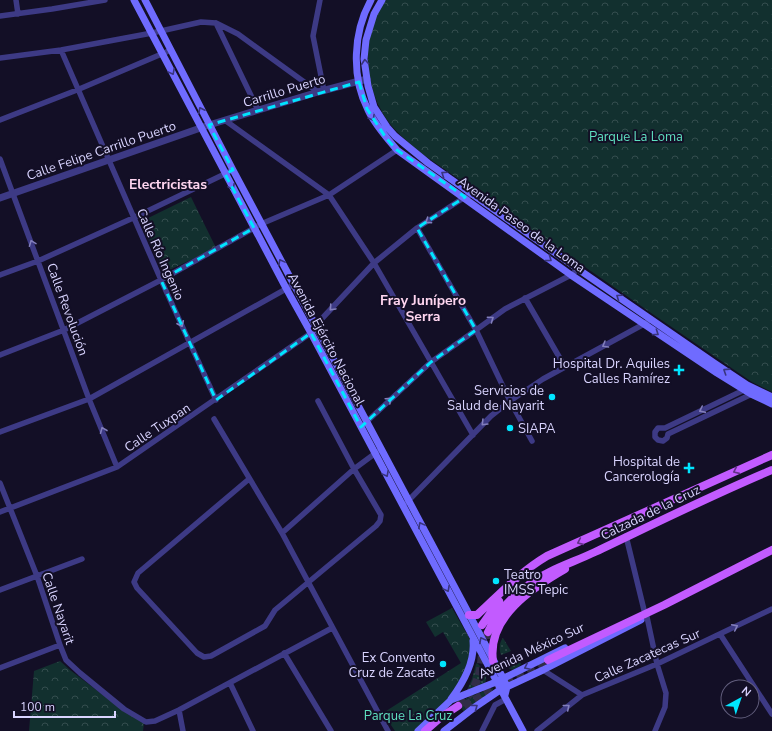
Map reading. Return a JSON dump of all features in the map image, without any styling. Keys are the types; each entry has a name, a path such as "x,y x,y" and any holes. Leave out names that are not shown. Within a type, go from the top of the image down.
{"main road":[{"name":"Avenida Ejército Nacional","path":"134,0 225,174 361,427 378,452"},
{"name":"Avenida Ejército Nacional","path":"145,0 232,170 366,421 378,452 472,637 499,680"},
{"name":"Avenida Paseo de la Loma","path":"371,0 358,34 357,48 359,82 367,109 377,126 397,150 465,197 571,275 644,324 746,387"},
{"name":"Avenida Paseo de la Loma","path":"382,0 374,14 366,40 364,59 368,86 374,107 387,127 395,136 428,163 772,404"},
{"name":"Avenida Paseo de la Loma","path":"755,393 772,397"},
{"name":"Calzada de la Cruz","path":"565,549 772,455"},
{"name":"Calzada de la Cruz","path":"488,632 500,611 526,586 550,571 594,552 694,504 772,470"},
{"path":"687,493 694,504"},
{"name":"Avenida Ejército Nacional","path":"405,504 469,615 493,661 504,693 523,731"},
{"path":"469,615 477,614 531,566 547,556 565,549"},
{"path":"482,625 496,604 522,578 548,559 565,549"},
{"name":"Avenida México Sur","path":"418,731 451,700 645,614 772,550"},
{"path":"493,661 493,644 504,616 542,583 594,552"},
{"path":"548,660 664,605"},
{"name":"Avenida México Sur","path":"444,731 475,707 504,693 645,614"},
{"path":"451,700 469,668 473,651 472,637"},
{"path":"425,731 441,717 460,707 433,731"}],"street":[{"path":"16,0 18,14"},
{"path":"0,16 105,0"},
{"path":"320,0 313,36 321,91"},
{"path":"0,58 61,50 201,22 216,23 238,34 321,91"},
{"path":"216,23 258,110"},
{"name":"Calle Río Ingenio","path":"61,50 133,218 216,400"},
{"path":"0,120 77,90 171,50"},
{"name":"Carrillo Puerto","path":"209,125 321,91 367,79"},
{"path":"226,121 329,195 374,263 473,435"},
{"name":"Calle Felipe Carrillo Puerto","path":"0,198 209,125"},
{"path":"0,355 64,330 161,280 261,224 329,195 397,150"},
{"name":"Calle Revolución","path":"0,159 89,399 118,466"},
{"path":"0,275 38,261 133,218 232,170"},
{"name":"Calle Tuxpan","path":"0,512 118,466 216,400 311,333 374,263 417,228 465,197 473,194"},
{"path":"417,228 476,330 510,401 532,441"},
{"path":"361,427 431,362 505,309 571,275 578,269"},
{"path":"0,432 89,399 293,285"},
{"path":"525,298 566,367"},
{"path":"405,504 491,416 510,401 529,387 651,319"},
{"path":"746,387 687,421 668,434 667,438 663,441 658,440 655,437 655,432 658,428 665,428 687,421 755,393"},
{"path":"250,479 138,573 134,578 135,585 200,656 208,657 264,626 276,610 376,526 380,520 381,515 354,470 318,401"},
{"path":"214,419 282,533 388,731"},
{"path":"282,533 354,470 378,452"},
{"name":"Calle Nayarit","path":"0,483 37,576 66,660 124,709 146,722 155,721 179,710"},
{"path":"626,536 657,664 666,693 665,707 655,731"},
{"path":"0,590 82,559"},
{"name":"Calle Zacatecas Sur","path":"537,731 582,695 657,664 772,609"},
{"path":"183,731 179,710 332,628"},
{"path":"720,634 772,714"},
{"path":"0,668 60,645"},
{"path":"284,653 331,731"},
{"path":"543,670 582,695"},
{"path":"230,683 253,731"},
{"path":"482,731 495,705 504,693"},
{"path":"766,704 772,701"}],"highlighted area":[{"path":"359,82 367,109 386,138 397,150 465,197 417,228 476,330 431,362 361,427 311,333 216,400 161,280 254,228 225,174 233,170 209,125"}],"green space":[{"name":"Parque La Loma","path":"386,0 772,0 772,392 752,382 654,315 424,155 404,139 388,121 381,110 371,84 369,71 368,58 371,31 376,16"},
{"path":"191,197 216,248 165,272 140,222"},
{"name":"Parque La Cruz","path":"452,608 475,648 468,675 441,707 415,731 395,731 383,713 461,663 443,632 435,637 426,622"},
{"path":"503,638 511,651 501,655 500,646"},
{"path":"509,657 512,663 516,661 521,663 520,666 513,670 508,668 504,660"},
{"path":"60,661 124,711 144,723 143,731 29,731 34,671"},
{"path":"477,663 482,668 486,676 484,685 467,690 472,679"},
{"path":"493,688 493,690 464,712 461,706 455,705 471,696"}],"tunnel":[{"path":"459,705 474,687 478,678 482,658 482,625"},
{"path":"487,651 488,632"},
{"path":"464,706 548,660"}],"place":[{"name":"Hospital Dr. Aquiles Calles Ramírez","path":"679,370"},
{"name":"Servicios de Salud de Nayarit","path":"552,397"},
{"name":"SIAPA","path":"510,428"},
{"name":"Hospital de Cancerología","path":"689,468"},
{"name":"Teatro IMSS Tepic","path":"496,581"},
{"name":"Ex Convento Cruz de Zacate","path":"443,664"}],"district":[{"name":"Electricistas","path":"168,184"},
{"name":"Fray Junípero Serra","path":"423,308"}]}
